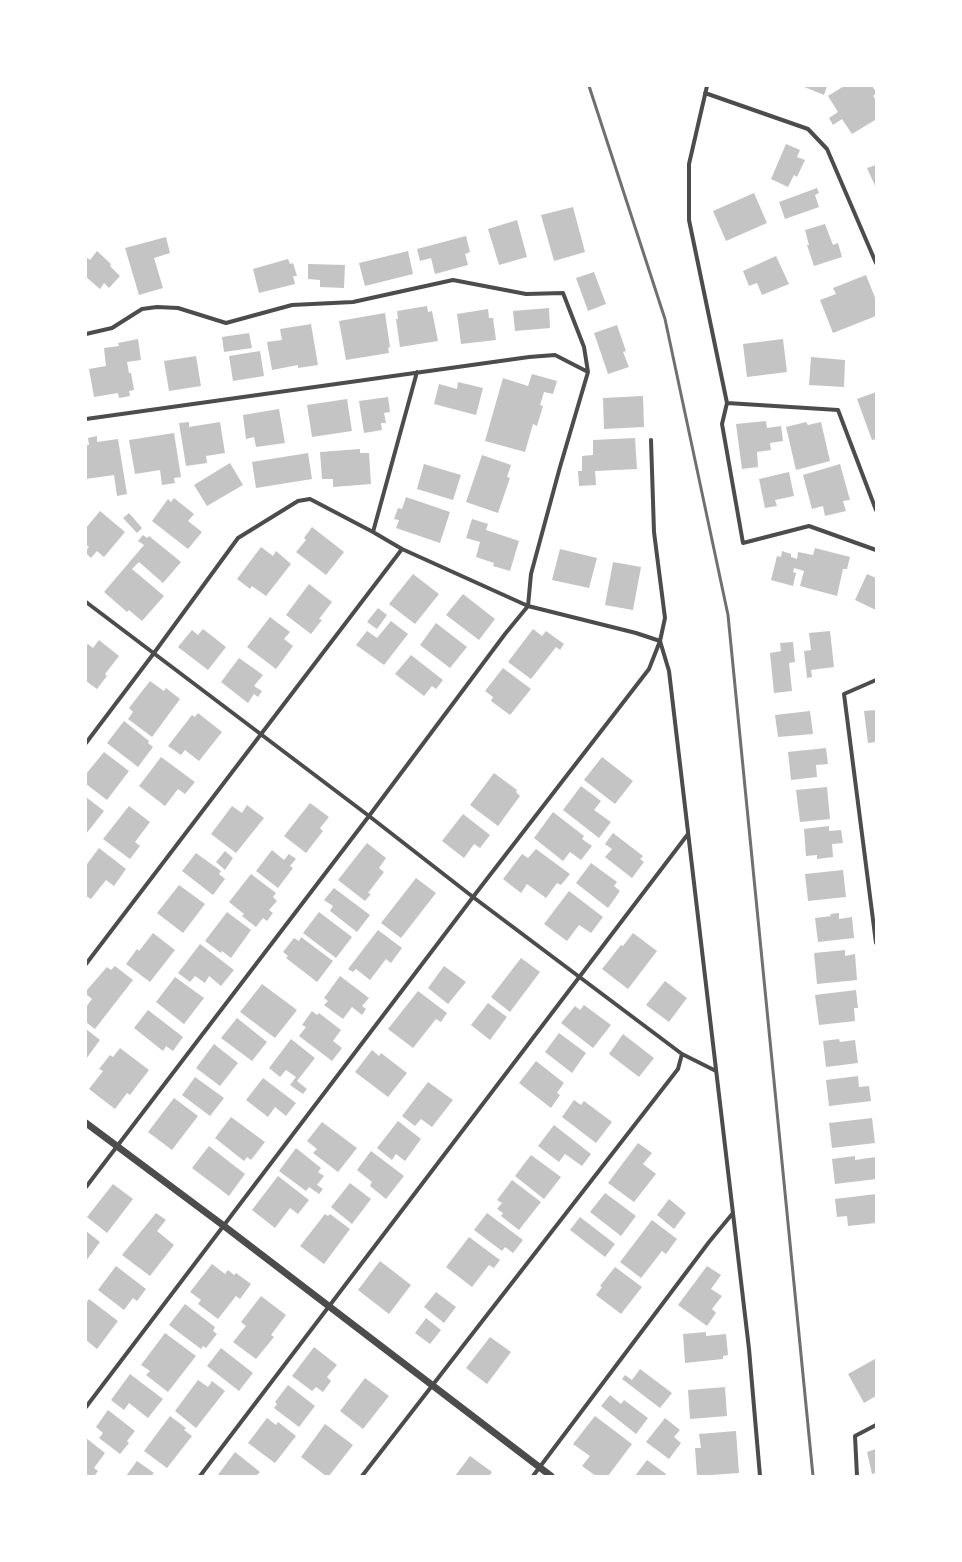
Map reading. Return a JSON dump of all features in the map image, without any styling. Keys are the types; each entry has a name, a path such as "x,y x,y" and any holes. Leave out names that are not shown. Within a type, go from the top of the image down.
{"street":[{"path":"708,86 689,164 689,220 727,403 722,424 743,543 809,526 876,550"},
{"path":"706,93 808,129 827,149 876,263"},
{"path":"86,334 112,328 142,309 157,307 178,308 226,323 292,304 353,302 453,280 526,294 563,293 584,347 588,372 531,574 528,606 505,634 369,816 86,1187"},
{"path":"86,418 529,357 555,355 588,372"},
{"path":"373,532 417,372"},
{"path":"727,403 838,410 876,510"},
{"path":"86,1407 473,897 649,670 660,641 665,618 654,532 652,440"},
{"path":"86,743 238,538 298,501 310,499 402,549 528,606 636,633 660,641"},
{"path":"86,964 402,549"},
{"path":"86,602 682,1054 716,1071"},
{"path":"660,641 669,671 749,1349 760,1476"},
{"path":"876,680 844,694 876,943"},
{"path":"200,1476 330,1307 688,833"},
{"path":"362,1476 678,1069 682,1054"},
{"path":"86,1123 224,1226 551,1476"},
{"path":"533,1476 733,1212"},
{"path":"857,1476 855,1436 876,1425"}],"building":[{"path":"802,86 827,86 824,95"},
{"path":"844,86 872,86 876,92 873,96 876,100 876,122 875,120 852,134 842,119 833,125 829,118 838,112 828,96"},
{"path":"786,144 800,150 797,157 805,160 797,177 794,175 788,187 771,179"},
{"path":"876,165 876,188 867,168"},
{"path":"817,188 819,193 815,195 819,207 785,219 779,202"},
{"path":"754,193 767,223 726,241 713,211"},
{"path":"573,207 585,252 554,261 541,215"},
{"path":"517,220 527,257 499,265 488,229"},
{"path":"825,224 833,245 838,243 842,257 814,266 807,245 809,245 805,230"},
{"path":"466,236 470,252 465,254 468,265 435,274 431,258 420,261 417,249"},
{"path":"166,237 170,253 154,258 163,288 139,295 125,248"},
{"path":"97,251 111,264 110,266 120,276 109,288 104,283 100,289 86,277 86,257 90,260"},
{"path":"408,251 413,274 365,286 359,263"},
{"path":"776,256 789,284 762,295 757,283 749,286 743,271"},
{"path":"288,259 290,264 293,263 297,276 293,276 295,284 259,293 253,269"},
{"path":"308,264 345,265 344,288 320,287 320,280 308,279"},
{"path":"594,272 606,304 588,311 576,278"},
{"path":"866,275 876,300 876,316 833,333 820,300 836,294 833,288"},
{"path":"427,306 428,312 432,311 438,341 400,347 396,319 398,319 397,311"},
{"path":"549,308 550,328 515,331 513,311"},
{"path":"488,309 489,318 493,318 496,340 461,344 457,314"},
{"path":"385,313 390,347 388,348 389,353 346,360 339,321"},
{"path":"311,324 318,365 298,368 298,365 272,370 267,342 282,340 280,329"},
{"path":"617,325 626,351 623,352 629,367 608,374 594,333"},
{"path":"249,333 252,348 224,352 222,337"},
{"path":"138,339 141,360 127,362 129,373 131,373 134,390 129,391 130,396 119,398 118,393 94,397 89,369 106,366 104,348 119,346 118,343"},
{"path":"783,339 787,372 747,377 743,344"},
{"path":"260,351 264,376 233,381 229,356"},
{"path":"196,356 201,386 169,391 164,361"},
{"path":"811,357 845,360 844,387 809,385"},
{"path":"532,374 557,381 553,394 544,392 540,405 543,406 537,426 533,424 525,452 485,441 503,378 528,386"},
{"path":"458,382 483,388 476,415 434,404 439,384 457,389"},
{"path":"876,392 876,439 872,440 857,399"},
{"path":"643,396 644,427 604,429 603,398"},
{"path":"388,397 390,412 384,413 386,423 381,423 382,430 364,433 359,401"},
{"path":"347,399 352,431 312,437 307,405"},
{"path":"279,409 285,443 256,447 254,437 246,439 243,415"},
{"path":"766,421 767,428 781,426 783,441 770,443 771,450 757,452 758,467 742,469 736,424"},
{"path":"189,422 189,427 220,422 225,453 206,456 207,463 186,466 179,423"},
{"path":"806,422 808,425 821,422 830,461 796,470 786,427"},
{"path":"174,433 181,477 174,478 175,483 162,485 160,470 135,474 129,440"},
{"path":"97,436 97,442 118,439 127,494 117,496 114,475 86,479 86,445 89,445 88,438"},
{"path":"635,438 637,469 595,471 596,485 579,486 578,471 582,471 582,456 593,455 593,440"},
{"path":"360,449 360,453 369,453 371,484 333,487 333,479 322,479 320,452"},
{"path":"308,453 312,479 256,488 252,462"},
{"path":"482,455 511,465 507,477 510,478 498,513 466,502"},
{"path":"230,463 243,485 207,506 194,485"},
{"path":"424,464 461,475 453,500 417,489"},
{"path":"840,464 850,500 843,501 846,511 825,516 823,506 812,509 803,475"},
{"path":"789,472 794,496 775,500 777,506 765,508 759,479"},
{"path":"406,497 450,512 440,543 396,528 399,520 394,519 398,508 402,509"},
{"path":"174,498 194,514 188,521 202,532 188,549 152,521 168,499 171,502"},
{"path":"100,511 125,532 104,557 97,551 91,558 86,553 86,550 89,547 86,545 86,528"},
{"path":"129,513 142,528 137,533 123,518"},
{"path":"472,519 488,524 486,530 519,541 510,571 493,566 494,563 476,557 480,542 466,538"},
{"path":"312,527 344,552 326,575 296,552 306,540 304,538"},
{"path":"143,535 147,538 149,536 181,562 163,583 139,562 132,569 164,596 142,621 129,610 127,612 104,592 144,545 138,541"},
{"path":"261,547 273,556 276,551 291,564 266,596 252,586 250,589 237,579"},
{"path":"815,548 850,557 847,569 843,569 837,596 800,586 804,571 794,568 793,572 796,573 793,586 771,580 777,556 781,557 782,551 791,554 791,557 797,559 798,552 813,555"},
{"path":"560,549 597,558 589,588 552,580"},
{"path":"613,562 641,567 633,610 605,605"},
{"path":"413,574 439,594 415,624 389,604"},
{"path":"867,574 876,578 876,610 855,600"},
{"path":"309,584 332,602 319,619 322,620 311,634 286,615"},
{"path":"463,594 495,619 479,640 446,615"},
{"path":"378,608 387,615 377,629 367,622"},
{"path":"270,617 290,632 284,639 293,646 276,669 247,647"},
{"path":"391,621 408,634 384,665 356,645 367,631 377,638"},
{"path":"436,623 467,647 450,668 420,645"},
{"path":"203,629 226,647 208,670 178,647 192,630 198,635"},
{"path":"533,629 542,636 546,631 564,644 560,650 556,647 531,679 508,662"},
{"path":"830,631 834,667 811,670 812,677 807,678 804,651 811,650 809,633"},
{"path":"99,640 119,656 105,674 107,676 97,689 86,681 86,646 88,644 93,648"},
{"path":"793,642 795,662 789,663 792,691 774,693 770,653 781,651 780,643"},
{"path":"411,655 443,680 436,689 432,686 424,696 395,674"},
{"path":"239,658 263,675 254,686 262,691 258,697 254,694 248,703 221,682"},
{"path":"503,668 531,689 510,715 491,701 493,697 485,691"},
{"path":"150,681 164,691 166,688 180,699 152,737 128,719 133,712 129,708"},
{"path":"876,710 876,742 868,743 864,711"},
{"path":"810,711 813,734 778,737 775,715"},
{"path":"198,713 222,732 199,761 185,750 181,755 168,746 192,715 195,717"},
{"path":"124,721 149,741 148,743 153,747 138,767 107,743"},
{"path":"826,748 828,764 816,765 817,777 791,780 788,752"},
{"path":"104,752 129,771 107,800 86,784 86,774"},
{"path":"161,757 195,782 185,794 178,789 165,806 139,786"},
{"path":"602,757 633,781 615,804 584,780"},
{"path":"494,773 517,790 516,792 520,796 498,826 470,805"},
{"path":"581,786 601,801 594,810 611,822 599,838 563,810"},
{"path":"827,787 830,819 800,822 796,790"},
{"path":"86,797 104,811 86,834"},
{"path":"310,803 329,817 320,828 323,831 306,853 284,836"},
{"path":"247,805 264,818 236,853 211,834 232,806 242,813"},
{"path":"129,806 150,822 135,842 140,846 130,859 103,839"},
{"path":"553,812 584,836 582,839 592,846 581,860 570,852 563,861 534,838"},
{"path":"463,814 490,835 480,848 474,844 464,858 442,841"},
{"path":"829,826 829,831 841,830 843,843 832,844 833,857 817,859 817,855 806,856 804,829"},
{"path":"613,833 643,856 640,859 644,862 632,878 605,857 612,849 605,844"},
{"path":"367,843 386,858 379,868 384,872 368,893 371,894 365,901 338,880"},
{"path":"99,848 126,869 114,886 106,880 91,899 86,896 86,863 87,864"},
{"path":"536,849 570,874 561,885 557,883 546,898 527,884 521,893 503,879 522,854 528,858"},
{"path":"272,850 284,860 289,854 296,859 290,866 293,868 278,888 256,871"},
{"path":"225,851 233,858 225,870 216,862"},
{"path":"196,853 221,871 219,874 225,879 213,895 182,871"},
{"path":"591,863 617,882 614,886 620,891 608,908 576,883"},
{"path":"843,870 846,897 808,901 805,874"},
{"path":"251,874 276,893 273,897 277,901 269,910 273,913 267,921 263,918 256,927 242,916 244,914 229,902"},
{"path":"416,878 436,893 401,938 381,923"},
{"path":"179,885 205,904 183,933 157,913"},
{"path":"334,888 370,915 357,932 330,911 333,906 324,900"},
{"path":"569,891 603,917 591,933 579,925 567,941 544,924"},
{"path":"227,912 251,930 231,958 222,951 221,953 205,941"},
{"path":"319,912 352,937 336,958 303,933"},
{"path":"839,913 839,919 852,917 854,938 818,942 815,918 831,916 830,914"},
{"path":"378,930 402,948 391,963 386,959 370,980 356,969 353,972 348,969"},
{"path":"153,933 175,950 150,982 126,964 137,949 139,951"},
{"path":"633,933 657,951 628,989 602,969 621,945 623,946"},
{"path":"301,937 333,961 317,982 286,958 288,956 283,952 294,938 299,941"},
{"path":"200,944 234,970 221,986 209,976 205,983 195,976 190,982 178,973"},
{"path":"845,950 845,956 855,954 857,980 817,984 814,953"},
{"path":"521,958 540,972 510,1012 491,997"},
{"path":"115,966 133,980 95,1029 86,1022 86,1007 92,999 86,994 86,991 107,967 111,970"},
{"path":"444,966 466,982 448,1004 428,988"},
{"path":"340,976 369,998 362,1006 366,1009 362,1015 352,1007 343,1019 324,1005 328,1001 324,998"},
{"path":"175,977 204,998 184,1024 156,1002"},
{"path":"665,981 687,998 669,1022 646,1005"},
{"path":"262,984 297,1010 275,1038 240,1012"},
{"path":"856,990 858,1008 854,1008 855,1021 819,1025 815,995"},
{"path":"418,991 447,1013 441,1022 436,1019 413,1048 388,1029"},
{"path":"488,1003 507,1017 490,1040 471,1025"},
{"path":"584,1005 611,1025 593,1048 561,1023 575,1006 580,1010"},
{"path":"148,1010 183,1037 173,1051 166,1046 163,1051 134,1028"},
{"path":"312,1011 317,1015 319,1013 341,1030 333,1041 342,1048 332,1061 299,1036 306,1027 302,1025"},
{"path":"237,1018 267,1042 252,1061 221,1038"},
{"path":"86,1029 100,1040 86,1059"},
{"path":"559,1033 586,1053 572,1073 545,1052"},
{"path":"623,1034 654,1058 639,1077 609,1054"},
{"path":"291,1039 315,1058 297,1081 307,1089 303,1094 290,1085 296,1077 286,1070 280,1077 269,1068"},
{"path":"839,1039 840,1042 855,1040 858,1063 826,1067 823,1041"},
{"path":"214,1044 238,1063 220,1086 196,1068"},
{"path":"120,1048 149,1070 130,1095 127,1093 115,1109 89,1089 103,1071 99,1069 110,1055 113,1057"},
{"path":"372,1050 379,1056 381,1053 407,1073 388,1097 355,1072"},
{"path":"536,1061 564,1083 557,1093 560,1095 551,1108 519,1083"},
{"path":"858,1076 859,1087 869,1086 871,1101 829,1106 826,1080"},
{"path":"195,1077 224,1098 210,1116 182,1095"},
{"path":"263,1078 296,1103 286,1116 275,1107 268,1117 246,1100"},
{"path":"428,1082 453,1100 432,1127 421,1119 415,1126 402,1116"},
{"path":"174,1098 198,1116 172,1150 148,1132"},
{"path":"574,1100 581,1105 584,1101 612,1122 596,1143 562,1117"},
{"path":"231,1117 265,1142 251,1160 247,1157 244,1161 215,1138"},
{"path":"872,1118 875,1143 832,1148 829,1123"},
{"path":"398,1121 421,1139 405,1161 396,1154 392,1160 377,1148"},
{"path":"322,1122 357,1148 338,1172 313,1153 317,1149 307,1141"},
{"path":"554,1125 591,1154 582,1166 565,1154 559,1162 538,1146"},
{"path":"638,1143 652,1153 643,1164 656,1174 634,1202 608,1183"},
{"path":"209,1146 245,1174 229,1196 192,1168"},
{"path":"296,1148 321,1168 318,1172 324,1176 317,1185 323,1189 319,1194 309,1187 306,1191 279,1171"},
{"path":"371,1151 404,1176 386,1199 370,1186 372,1182 357,1170"},
{"path":"531,1155 561,1177 544,1199 515,1176"},
{"path":"855,1156 855,1160 876,1157 876,1179 835,1184 832,1159"},
{"path":"278,1176 309,1200 298,1214 290,1208 275,1228 252,1210"},
{"path":"512,1180 541,1202 519,1230 501,1216 503,1213 497,1209 502,1203 497,1200"},
{"path":"350,1183 371,1199 352,1224 331,1207"},
{"path":"113,1184 133,1199 107,1233 87,1217"},
{"path":"605,1193 636,1216 621,1236 590,1212"},
{"path":"876,1194 876,1223 848,1226 847,1216 837,1217 835,1199"},
{"path":"669,1199 686,1213 674,1229 657,1215"},
{"path":"156,1213 166,1220 157,1231 174,1245 150,1276 122,1255"},
{"path":"487,1213 523,1240 513,1253 505,1247 502,1251 474,1230"},
{"path":"325,1214 328,1216 330,1214 350,1229 324,1264 300,1246"},
{"path":"580,1217 615,1244 605,1257 570,1230"},
{"path":"652,1220 677,1239 666,1254 662,1251 641,1278 620,1262"},
{"path":"86,1231 100,1242 86,1261"},
{"path":"469,1237 500,1260 494,1268 489,1265 472,1287 446,1267"},
{"path":"380,1261 411,1285 389,1314 358,1290"},
{"path":"212,1264 225,1274 228,1270 234,1275 236,1273 251,1284 240,1299 236,1296 218,1319 198,1304 201,1300 190,1292"},
{"path":"116,1266 146,1289 137,1301 133,1298 124,1310 98,1290"},
{"path":"707,1266 721,1275 711,1289 722,1296 712,1309 716,1313 707,1326 678,1305"},
{"path":"615,1267 642,1287 621,1314 596,1295 602,1287 600,1286"},
{"path":"436,1292 456,1307 444,1323 424,1307"},
{"path":"261,1296 286,1315 271,1335 274,1337 256,1359 233,1342 246,1326 241,1322"},
{"path":"89,1299 118,1321 97,1349 86,1340 86,1303"},
{"path":"185,1304 215,1327 213,1331 217,1334 206,1348 203,1346 201,1349 169,1325"},
{"path":"426,1318 441,1330 430,1344 415,1333"},
{"path":"706,1332 706,1336 726,1334 728,1355 723,1356 723,1359 685,1363 683,1334"},
{"path":"165,1333 196,1356 168,1392 146,1375 150,1371 141,1365"},
{"path":"490,1337 511,1352 487,1384 466,1368"},
{"path":"314,1347 337,1365 327,1377 331,1381 323,1392 316,1387 312,1391 292,1376"},
{"path":"221,1348 253,1373 239,1391 207,1366"},
{"path":"875,1359 876,1396 864,1403 848,1374"},
{"path":"640,1369 672,1393 660,1408 622,1379 625,1375 632,1380"},
{"path":"130,1374 163,1399 148,1418 129,1403 124,1410 111,1400"},
{"path":"365,1378 389,1396 363,1429 340,1411"},
{"path":"198,1380 208,1387 212,1381 225,1391 196,1428 175,1411"},
{"path":"288,1385 315,1406 299,1427 274,1408 277,1404 275,1402"},
{"path":"725,1387 727,1416 690,1419 688,1390"},
{"path":"610,1395 621,1404 624,1400 648,1418 636,1434 601,1406"},
{"path":"108,1410 135,1431 127,1441 129,1443 120,1454 99,1438 103,1433 96,1427"},
{"path":"170,1416 186,1428 184,1430 192,1436 167,1468 144,1451"},
{"path":"595,1416 632,1444 608,1476 596,1476 582,1466 590,1456 573,1444"},
{"path":"267,1418 276,1425 278,1422 296,1436 275,1463 248,1443"},
{"path":"665,1418 680,1430 674,1437 681,1443 669,1459 646,1442"},
{"path":"325,1424 353,1445 329,1476 326,1476 301,1457"},
{"path":"736,1431 739,1473 697,1476 695,1448 701,1448 699,1434"},
{"path":"86,1438 105,1453 94,1468 98,1471 94,1476 86,1476"},
{"path":"876,1449 876,1473 872,1474 867,1452"},
{"path":"235,1452 260,1472 256,1476 217,1476"},
{"path":"470,1456 492,1472 489,1476 455,1476"},
{"path":"647,1460 666,1474 665,1476 635,1476"},
{"path":"137,1461 154,1473 151,1476 126,1476"}],"railway":[{"path":"589,86 665,319 728,615 813,1476"}]}
